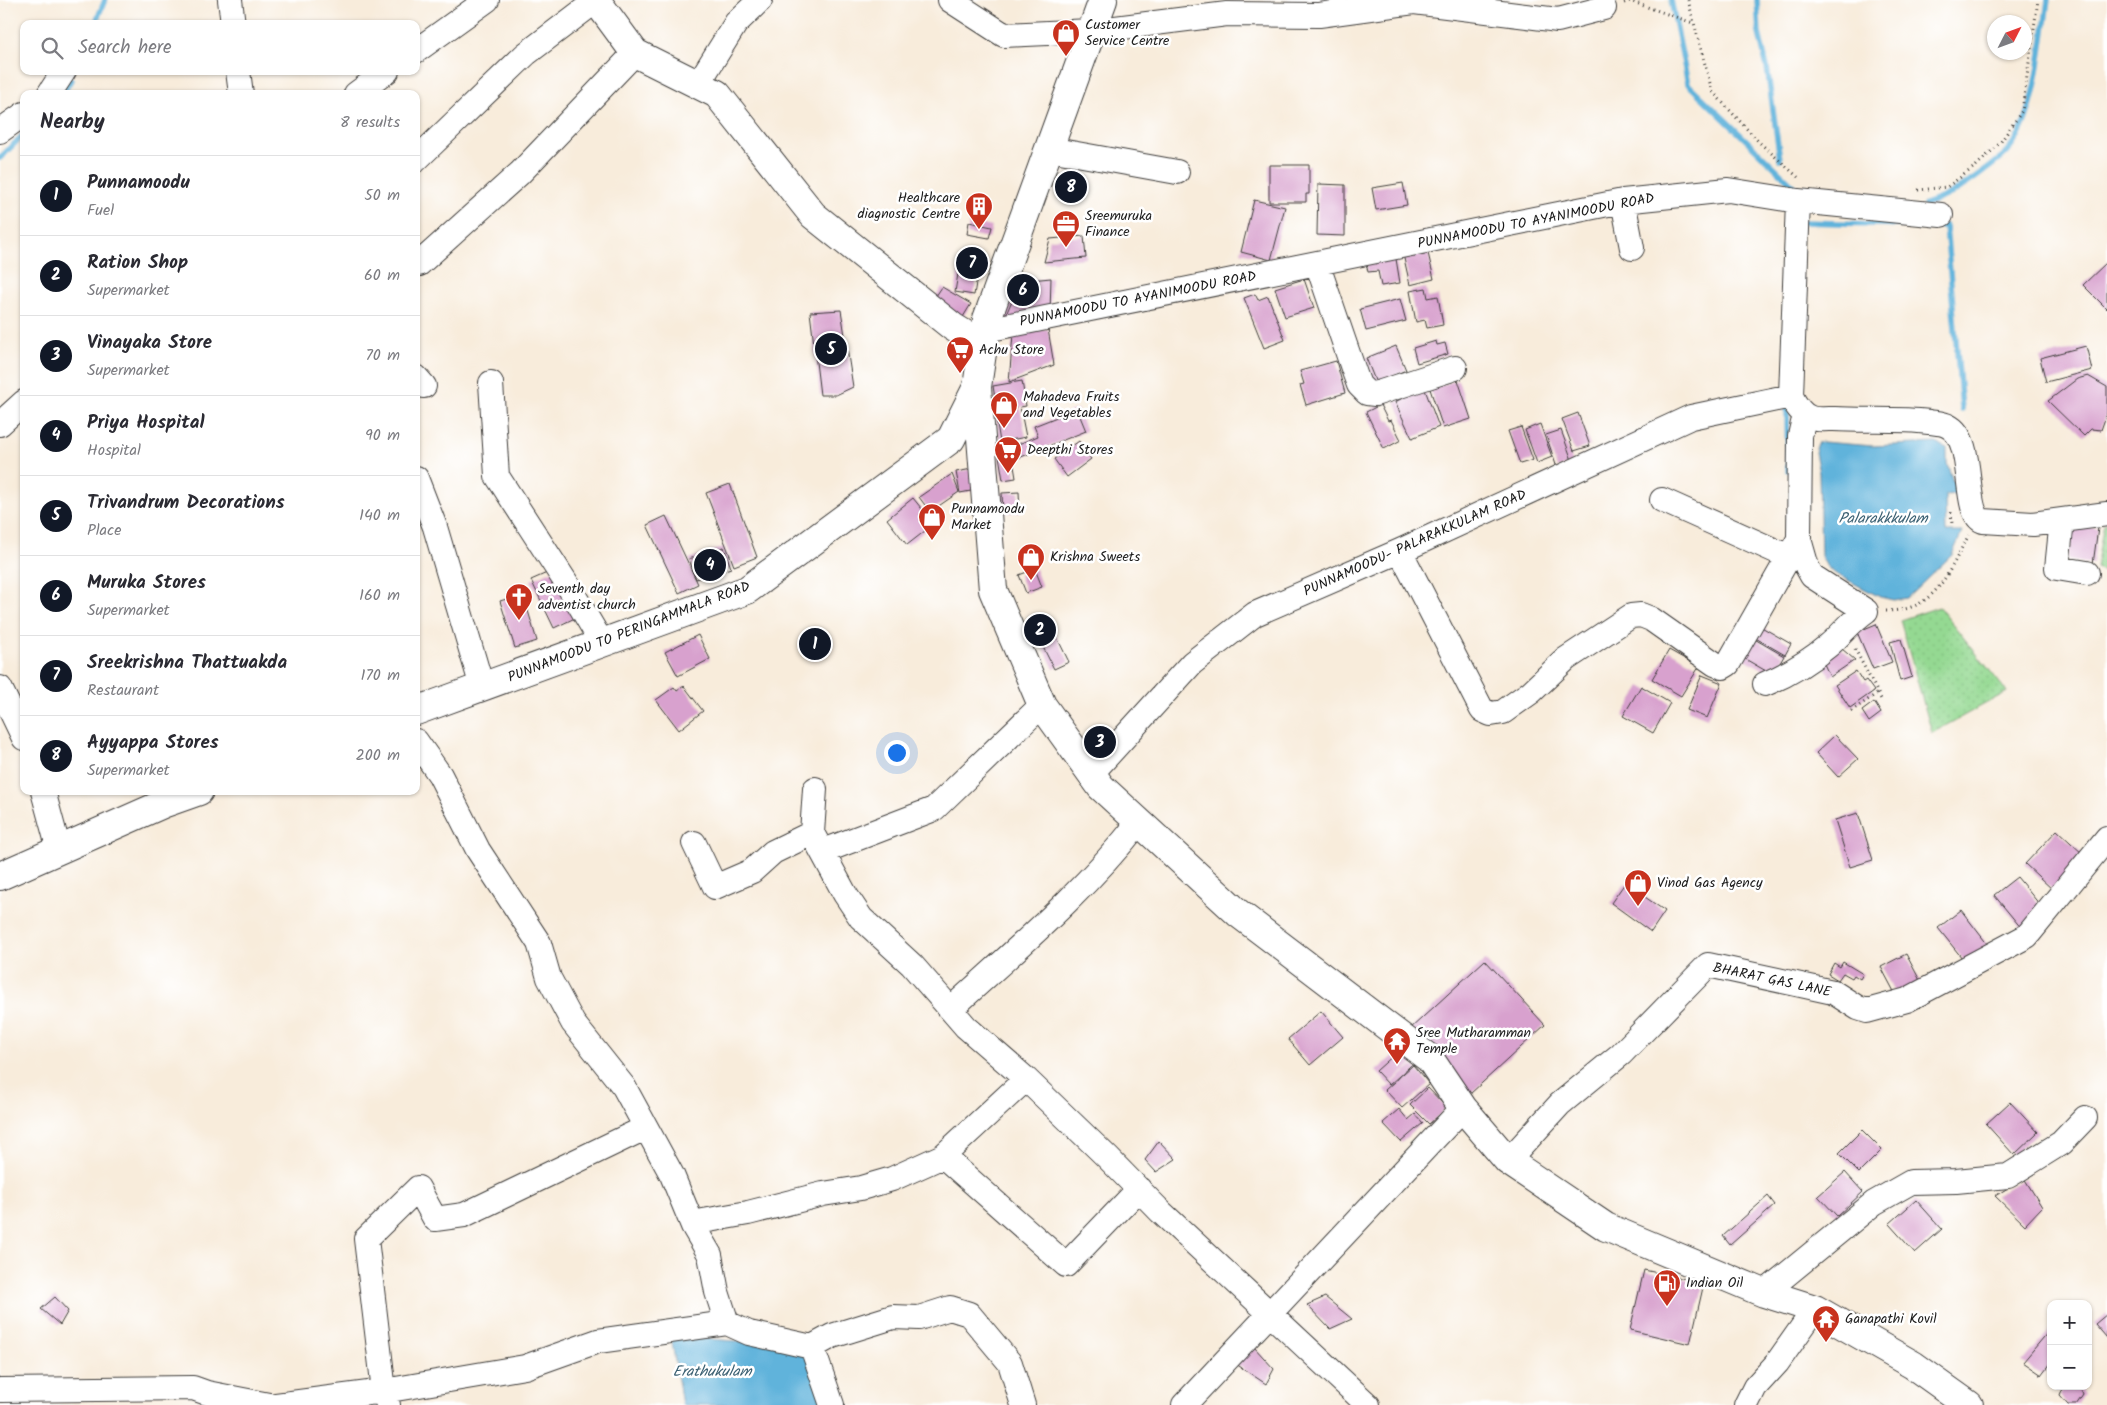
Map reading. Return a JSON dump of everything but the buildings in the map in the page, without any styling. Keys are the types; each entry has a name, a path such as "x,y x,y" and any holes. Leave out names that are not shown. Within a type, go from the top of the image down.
{"main road":[{"path":"597,0 635,54 716,94 813,215 953,328 984,337"},
{"path":"1102,0 987,319 978,387 993,590 1042,706 1101,787 1238,913 1430,1059 1463,1108 1508,1161 1606,1227 1764,1293 1815,1309 1913,1365 1969,1405"},
{"name":"PUNNAMOODU TO PERINGAMMALA ROAD","path":"420,710 748,590 951,439 978,387"},
{"path":"0,876 190,795"}],"street":[{"path":"230,0 232,20"},
{"path":"420,48 487,0"},
{"path":"420,156 526,54 597,0"},
{"path":"698,84 736,23 760,0"},
{"path":"950,0 1004,35 1091,31 1227,14 1319,15 1370,4 1414,2 1499,6 1558,20 1604,8"},
{"path":"420,264 520,173 635,54"},
{"path":"52,90 61,75"},
{"path":"239,75 240,90"},
{"path":"362,90 382,75"},
{"path":"0,132 20,117"},
{"path":"1049,149 1177,172"},
{"name":"PUNNAMOODU TO AYANIMOODU ROAD","path":"984,337 1317,263 1623,201 1728,190 1800,190 1941,215"},
{"path":"1800,190 1785,397 1810,418 1854,420 1901,418 1947,425 1957,432 1963,442 1968,482 1979,519 2033,524 2107,514"},
{"path":"1623,201 1632,248"},
{"path":"1317,263 1354,374 1367,393 1375,394 1455,368"},
{"path":"491,383 497,476 569,587 602,643"},
{"name":"PUNNAMOODU- PALARAKKULAM ROAD","path":"1091,774 1192,663 1255,614 1400,551 1691,417 1785,397"},
{"path":"0,424 20,406"},
{"path":"1400,551 1482,710 1491,714 1503,712 1531,692 1566,659 1631,616 1641,614 1651,619 1715,664 1723,666 1728,664 1794,548 1800,436 1803,423 1810,418"},
{"path":"420,488 435,526 482,688"},
{"path":"1662,500 1794,548 1812,576 1856,611 1830,644 1788,675 1765,684"},
{"path":"2062,520 2057,568 2087,573"},
{"path":"0,688 20,730"},
{"path":"694,843 715,887 752,871 774,852 818,842 934,809 1042,706"},
{"path":"420,747 440,775 478,850 539,943 549,978 574,1023 624,1087 672,1174 692,1223 710,1254 717,1292 726,1323"},
{"path":"815,789 818,842 845,894 862,918 912,965 966,1027 1026,1079 1270,1315 1368,1405"},
{"path":"44,795 59,850"},
{"path":"951,1009 1083,887 1109,859 1138,822"},
{"name":"BHARAT GAS LANE","path":"1508,1161 1560,1104 1621,1054 1708,965 1834,992 1858,1008 1867,1011 1907,1000 2027,936 2107,838"},
{"path":"692,1223 748,1213 892,1179 943,1156 1026,1079"},
{"path":"1184,1405 1463,1108"},
{"path":"1764,1293 1874,1204 1911,1182 1956,1181 2008,1176 2061,1143 2085,1118"},
{"path":"386,1398 366,1240 418,1188 435,1219 464,1215 645,1128"},
{"path":"943,1156 1066,1266 1139,1189"},
{"path":"276,1405 386,1398 526,1367 598,1341 726,1323 749,1333 812,1347 832,1336 893,1317 919,1318 950,1308 968,1314 1010,1363 1023,1405"},
{"path":"1746,1405 1755,1387 1777,1363 1815,1309"},
{"path":"812,1347 832,1405"},
{"path":"0,1390 193,1388 207,1393 269,1405"}],"path":[{"path":"1688,0 1712,91 1800,190"},
{"path":"1912,190 1947,187 1976,166 2000,143 2022,111 2038,0"},
{"path":"1630,1 1669,14 1687,23 1693,23"},
{"path":"1882,701 1847,634 1856,611 1902,611 1924,603 1940,584 1979,519"},
{"path":"1851,711 1878,693"}],"green space":[{"path":"2107,522 2107,572 2096,568 2104,523"},
{"path":"1939,607 2007,692 1932,733 1900,620"}],"water":[{"name":"Palarakkkulam","path":"1818,443 1873,446 1936,443 1947,448 1947,463 1957,494 1945,495 1946,532 1962,532 1952,555 1907,598 1893,600 1880,597 1836,574 1827,567 1821,556 1819,473 1815,452"},
{"name":"Erathukulam","path":"671,1336 812,1347 835,1405 682,1405"}],"waterway":[{"path":"97,20 105,0"},
{"path":"1671,0 1688,84 1797,189 1809,190"},
{"path":"1757,0 1759,33 1767,67 1780,159"},
{"path":"1925,204 1940,199 1963,187 1984,172 2008,151 2018,137 2026,119 2037,79 2048,0"},
{"path":"65,90 71,80"},
{"path":"0,158 20,138"},
{"path":"1803,222 1946,226 1962,409"},
{"path":"1787,407 1788,470"}],"place":[{"name":"Customer Service Centre","path":"1066,57"},
{"name":"Ayyappa Stores","path":"1071,187"},
{"name":"Healthcare diagnostic Centre","path":"979,230"},
{"name":"Sreemuruka Finance","path":"1066,248"},
{"name":"Sreekrishna Thattuakda","path":"972,263"},
{"name":"Muruka Stores","path":"1023,290"},
{"name":"Trivandrum Decorations","path":"831,349"},
{"name":"Achu Store","path":"960,374"},
{"name":"Mahadeva Fruits and Vegetables","path":"1004,429"},
{"name":"Deepthi Stores","path":"1008,474"},
{"name":"Punnamoodu Market","path":"932,541"},
{"name":"Priya Hospital","path":"710,565"},
{"name":"Krishna Sweets","path":"1031,581"},
{"name":"Seventh day adventist church","path":"519,621"},
{"name":"Ration Shop","path":"1040,630"},
{"name":"Punnamoodu","path":"815,644"},
{"name":"Vinayaka Store","path":"1100,742"},
{"name":"Vinod Gas Agency","path":"1638,907"},
{"name":"Sree Mutharamman Temple","path":"1397,1065"},
{"name":"Indian Oil","path":"1667,1307"},
{"name":"Ganapathi Kovil","path":"1826,1343"}]}
